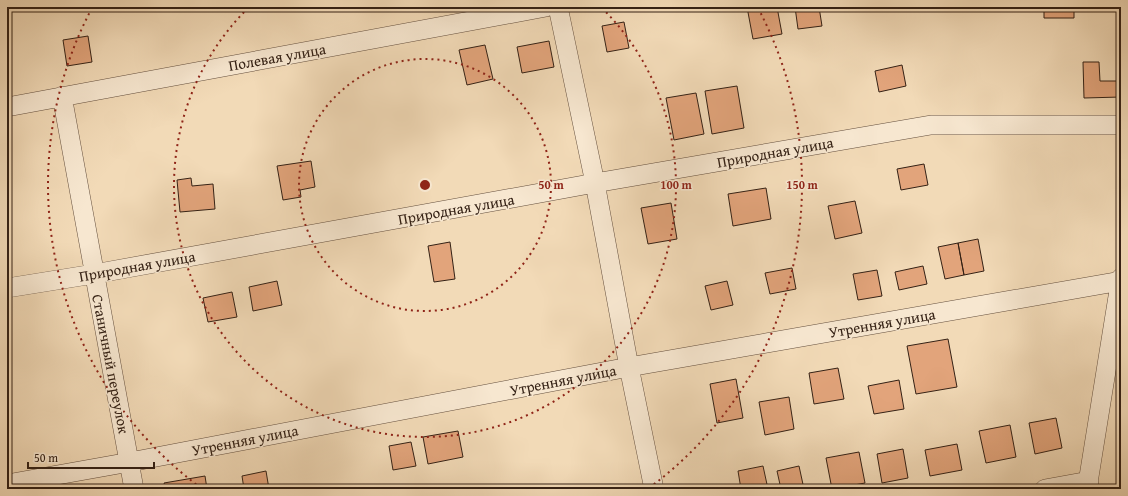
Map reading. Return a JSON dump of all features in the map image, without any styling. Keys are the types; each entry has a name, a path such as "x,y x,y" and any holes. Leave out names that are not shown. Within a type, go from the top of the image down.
{"street":[{"name":"Полевая улица","path":"7,107 546,7"},
{"path":"558,7 595,183 629,367 654,489"},
{"name":"Станичный переулок","path":"62,96 134,489"},
{"name":"Природная улица","path":"7,288 94,274 595,183 931,125 1121,125"},
{"path":"1045,489 1088,485 1121,280"},
{"name":"Утренняя улица","path":"7,484 629,367 1121,280"}],"building":[{"path":"747,7 777,7 782,34 753,39"},
{"path":"795,7 819,7 822,26 798,29"},
{"path":"931,7 968,7 968,11 931,11"},
{"path":"1000,7 1027,7 1027,10 1000,10"},
{"path":"1044,7 1074,7 1074,18 1044,18"},
{"path":"624,22 629,48 607,52 602,26"},
{"path":"88,36 92,62 67,66 63,40"},
{"path":"549,41 554,67 522,73 517,47"},
{"path":"485,45 493,79 467,85 459,50"},
{"path":"1083,62 1099,62 1100,81 1121,81 1121,97 1084,98"},
{"path":"902,65 906,86 879,92 875,71"},
{"path":"737,86 744,128 712,134 705,91"},
{"path":"696,93 704,134 674,140 666,98"},
{"path":"311,161 315,187 300,190 301,197 283,200 277,166"},
{"path":"924,164 928,185 901,190 897,169"},
{"path":"191,178 192,186 213,184 215,209 180,212 177,180"},
{"path":"766,188 771,219 733,226 728,194"},
{"path":"855,201 862,233 835,239 828,206"},
{"path":"671,203 677,239 648,244 641,208"},
{"path":"978,239 984,271 964,275 958,243"},
{"path":"450,242 455,279 434,282 428,246"},
{"path":"958,243 964,275 945,279 938,247"},
{"path":"923,266 927,284 899,290 895,272"},
{"path":"792,268 796,289 770,294 765,273"},
{"path":"877,270 882,296 858,300 853,274"},
{"path":"277,281 282,305 253,311 249,287"},
{"path":"727,281 733,305 711,310 705,286"},
{"path":"232,292 237,317 208,322 203,298"},
{"path":"948,339 957,387 916,394 907,346"},
{"path":"838,368 844,399 814,404 809,373"},
{"path":"736,379 743,418 717,423 710,384"},
{"path":"899,380 904,409 874,414 868,386"},
{"path":"789,397 794,429 765,435 759,402"},
{"path":"1056,418 1062,448 1035,454 1029,423"},
{"path":"1010,425 1016,457 986,463 979,431"},
{"path":"458,431 463,457 428,464 423,437"},
{"path":"411,442 416,466 393,470 389,446"},
{"path":"957,444 962,470 930,476 925,450"},
{"path":"903,449 908,478 882,483 877,454"},
{"path":"859,452 865,483 832,489 826,458"},
{"path":"763,466 768,489 741,489 738,471"},
{"path":"799,466 804,489 781,489 777,471"},
{"path":"266,471 269,489 244,489 242,476"},
{"path":"205,476 207,489 166,489 164,483"}]}
